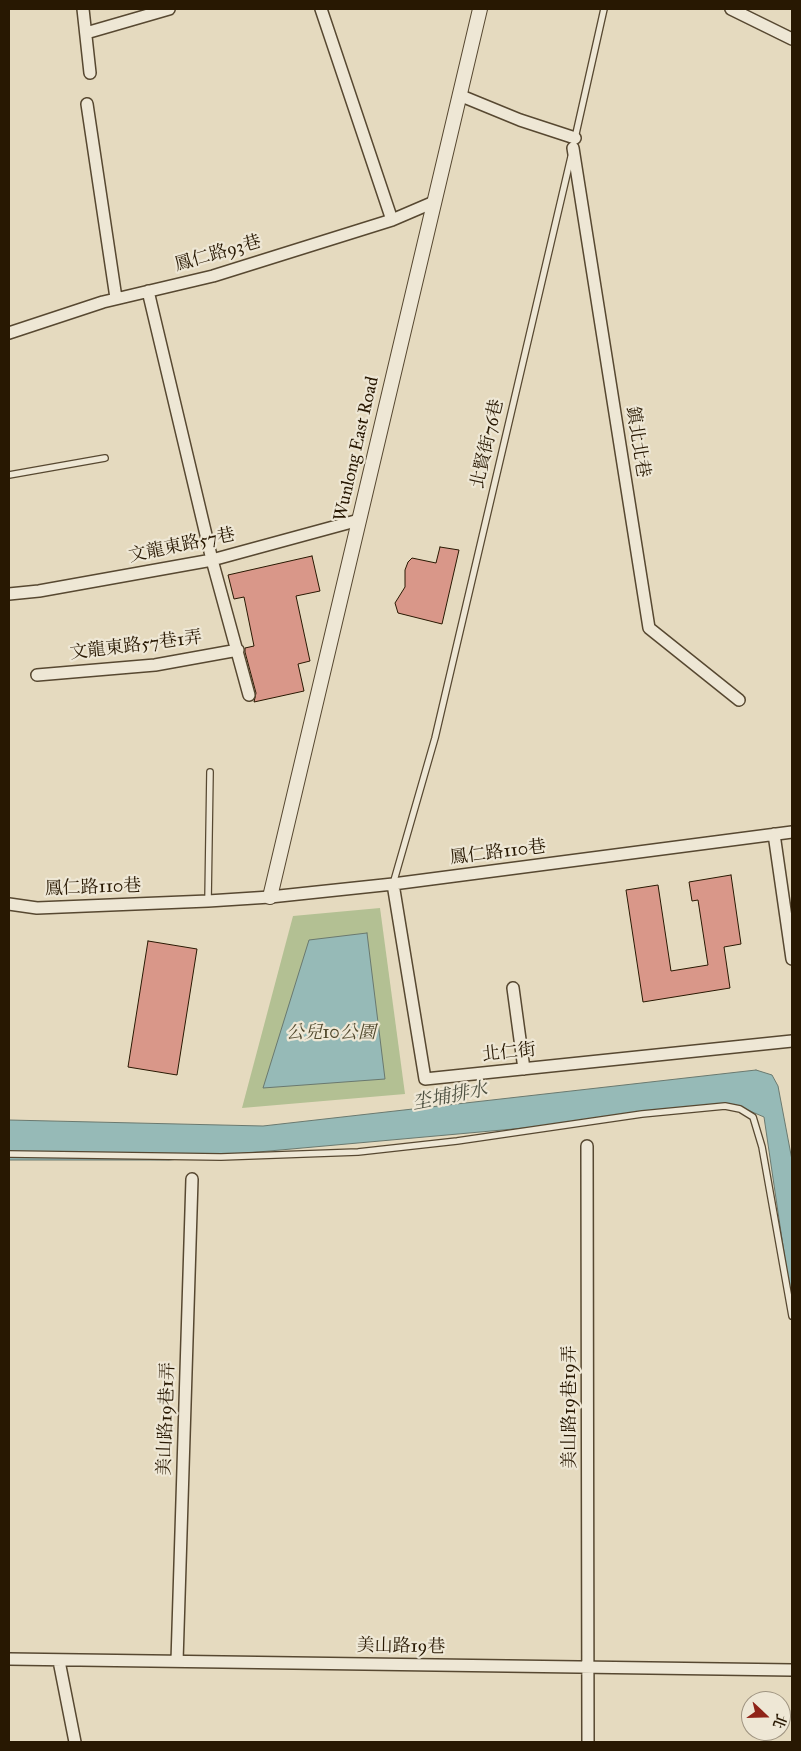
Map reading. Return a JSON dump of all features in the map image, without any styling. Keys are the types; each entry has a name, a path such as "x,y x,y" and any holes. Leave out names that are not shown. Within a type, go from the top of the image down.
{"street":[{"path":"83,9 90,73"},
{"path":"86,33 169,9"},
{"path":"321,9 392,220"},
{"name":"Wunlong East Road","path":"270,897 480,9"},
{"path":"731,9 792,39"},
{"path":"460,95 574,143"},
{"path":"87,104 116,298"},
{"name":"鎮北北巷","path":"574,143 649,628 739,700"},
{"name":"鳳仁路93巷","path":"9,333 116,298 213,276 392,220 434,202"},
{"path":"148,291 212,560 249,695"},
{"name":"文龍東路57巷","path":"9,594 39,591 212,560 359,520"},
{"name":"文龍東路57巷1弄","path":"38,675 155,665 238,650"},
{"name":"鳳仁路110巷","path":"9,904 37,908 208,902 270,897 393,884 792,832"},
{"path":"774,834 792,959"},
{"name":"北仁街","path":"393,884 425,1079 792,1041"},
{"path":"513,988 524,1069"},
{"name":"美山路19巷19弄","path":"587,1146 588,1742"},
{"name":"美山路19巷1弄","path":"177,1661 192,1179"},
{"name":"美山路19巷","path":"9,1659 792,1670"},
{"path":"59,1661 75,1742"}],"lane":[{"name":"北賢街76巷","path":"393,884 436,738 604,9"},
{"path":"9,475 106,458"},
{"path":"208,902 210,772"},
{"path":"9,1154 221,1157 358,1152 457,1141 642,1114 725,1106 740,1109 753,1117 762,1147 792,1316"}],"green space":[{"name":"公兒10公園","path":"380,908 405,1094 242,1108 293,916"}],"water":[{"path":"367,933 385,1079 263,1088 309,940"},
{"path":"756,1070 772,1075 778,1086 792,1160 792,1307 764,1117 736,1105 580,1123 169,1160 9,1160 9,1120 263,1126"}],"building":[{"path":"440,547 459,550 442,624 398,613 395,603 405,587 405,570 408,562 412,558 436,563"},
{"path":"312,556 320,591 296,596 310,661 298,664 304,691 254,702 256,693 245,648 254,646 244,597 234,599 228,575"},
{"path":"731,875 741,944 724,947 730,988 643,1002 626,890 658,885 671,971 708,965 698,900 692,901 689,882"},
{"path":"148,941 197,949 177,1075 128,1067"}],"water label":[{"name":"坔埔排水","path":"450,1097"}]}
